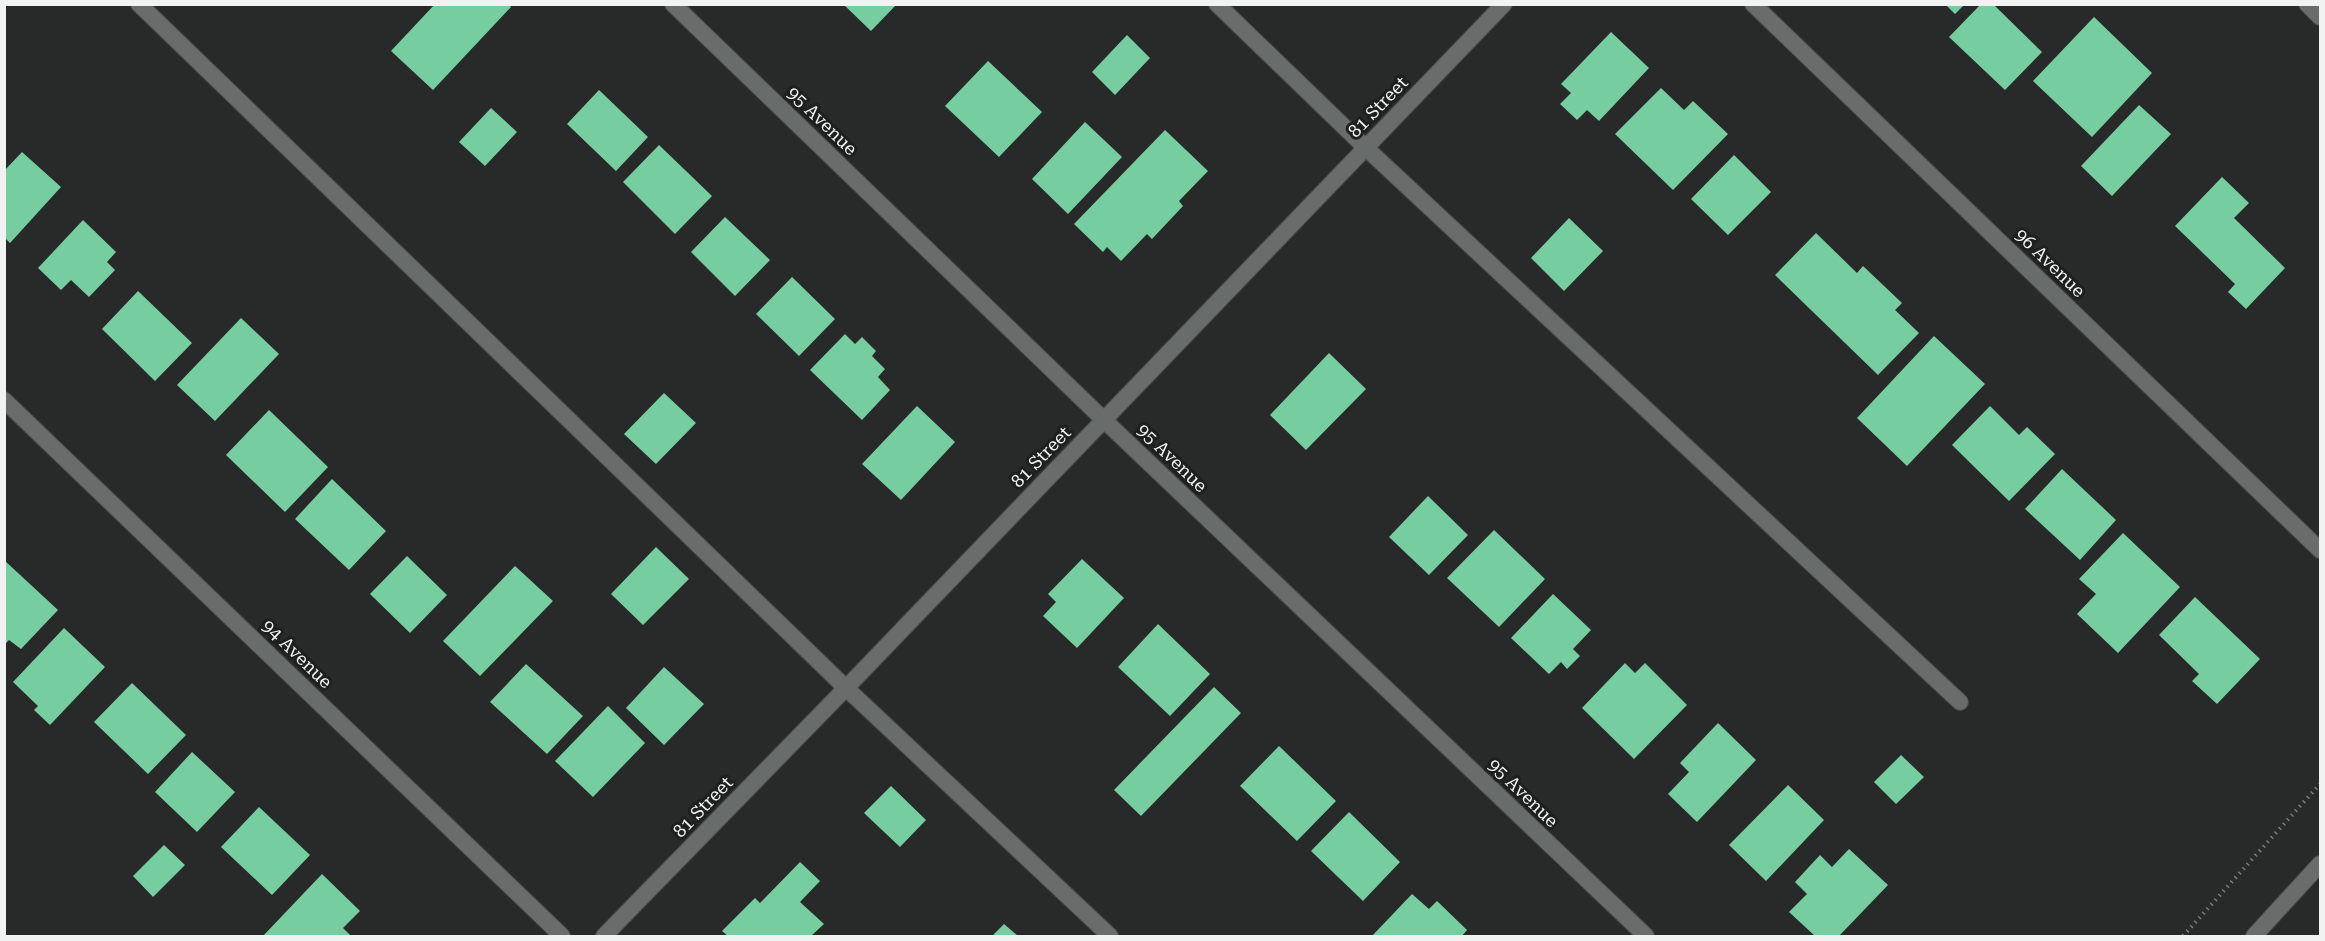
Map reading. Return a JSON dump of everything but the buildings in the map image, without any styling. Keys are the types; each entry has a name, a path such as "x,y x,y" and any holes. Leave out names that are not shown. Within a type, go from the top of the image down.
{"street":[{"path":"139,4 846,688 1110,936"},
{"name":"95 Avenue","path":"673,4 1104,420 1646,936"},
{"path":"1217,4 1366,148 1960,702"},
{"name":"81 Street","path":"604,936 846,688 1504,4"},
{"name":"96 Avenue","path":"1753,4 2320,550"},
{"path":"2307,4 2320,17"},
{"name":"94 Avenue","path":"4,400 562,936"},
{"path":"2254,936 2320,864"}],"path":[{"path":"2183,936 2320,784"}]}
